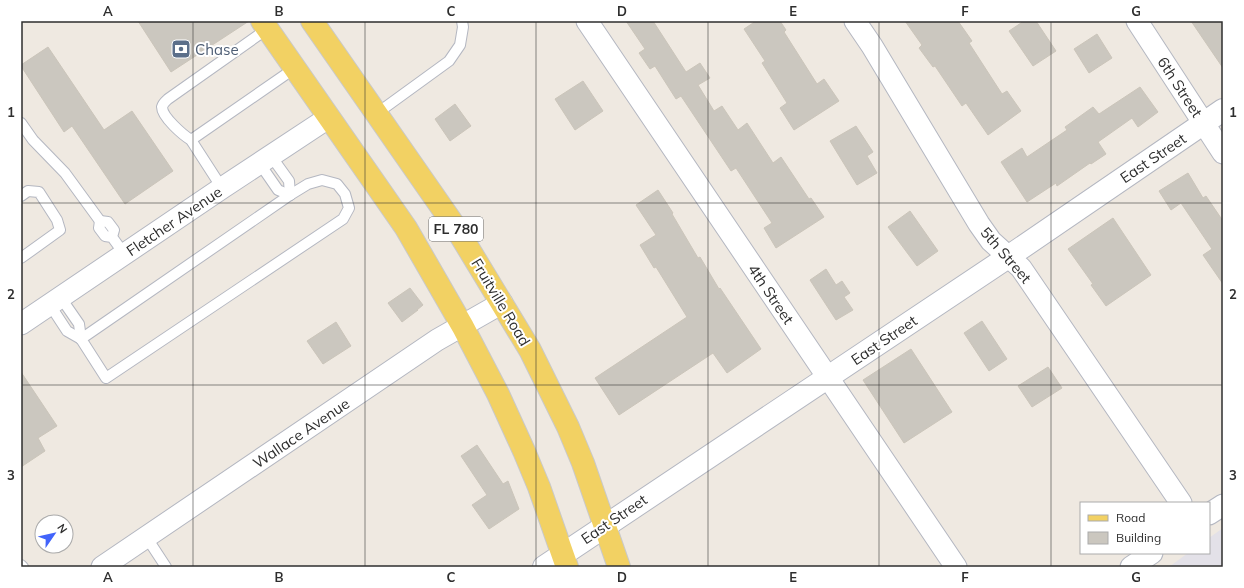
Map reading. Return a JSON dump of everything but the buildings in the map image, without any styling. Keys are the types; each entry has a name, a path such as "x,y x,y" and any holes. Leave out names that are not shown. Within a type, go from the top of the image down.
{"main road":[{"name":"Fruitville Road","path":"312,21 456,228 530,350 568,427 583,463 619,567"},
{"name":"FL 780","path":"265,25 328,118 406,228 463,327 498,394 524,451 539,487 565,560"}],"street":[{"name":"4th Street","path":"587,21 956,567"},
{"name":"5th Street","path":"855,21 872,46 979,224 991,241 1021,268 1180,502"},
{"name":"6th Street","path":"1137,21 1223,153"},
{"name":"East Street","path":"544,567 565,560 605,526 1008,257 1223,110"},
{"name":"Fletcher Avenue","path":"21,324 328,118"},
{"name":"Wallace Avenue","path":"102,567 147,538 437,340 463,327 502,303"},
{"path":"1210,513 1223,505"},
{"path":"1132,567 1151,554"}],"lane":[{"path":"376,114 449,61 460,45 463,27 462,21"},
{"path":"222,188 191,140 184,135 167,117 163,109 163,104 265,25"},
{"path":"191,140 295,68"},
{"path":"21,123 34,140 65,172 100,221 108,222 114,230 112,237 125,255"},
{"path":"265,160 278,190 290,195"},
{"path":"55,301 67,331 81,339 106,378 343,219 349,208 345,194 337,184 322,180 308,184 81,339"},
{"path":"21,196 28,191 39,192 57,220 60,230 21,258"},
{"path":"147,538 166,567"}],"shaded area":[{"path":"1223,528 1223,567 1169,567 1187,554 1210,554 1210,537"}],"place":[{"name":"Chase","path":"181,49"}]}
